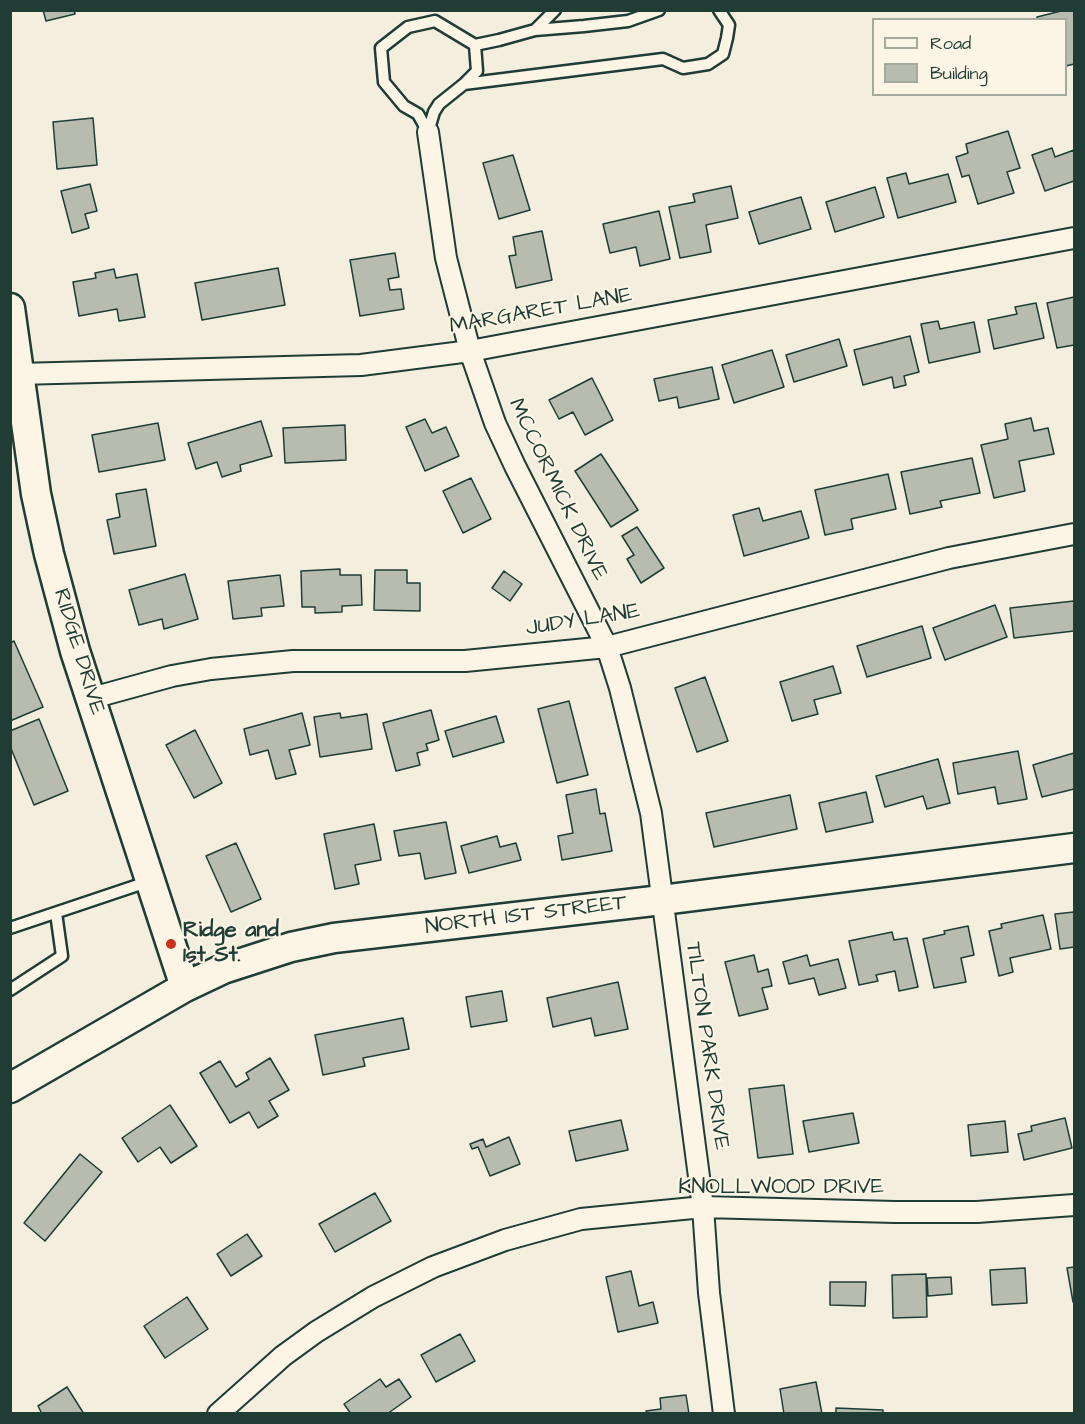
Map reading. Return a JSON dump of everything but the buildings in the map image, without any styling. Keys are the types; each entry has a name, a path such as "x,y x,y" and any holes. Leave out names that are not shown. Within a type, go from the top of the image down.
{"street":[{"name":"MCCORMICK DRIVE","path":"428,132 446,258 470,351 495,423 607,647 620,688 651,813 662,900"},
{"name":"MARGARET LANE","path":"14,375 361,365 470,351 1074,238"},
{"name":"RIDGE DRIVE","path":"10,308 14,375 49,554 75,651 185,987"},
{"name":"JUDY LANE","path":"92,698 172,676 211,669 293,661 465,661 607,647 949,558 1074,534"},
{"name":"NORTH 1ST STREET","path":"10,1088 185,987 224,969 291,947 334,938 662,900 1074,848"},
{"name":"TILTON PARK DRIVE","path":"662,900 703,1207 709,1293 724,1413"},
{"name":"KNOLLWOOD DRIVE","path":"218,1413 283,1356 316,1332 373,1297 433,1267 505,1240 581,1219 703,1207 977,1212 1074,1205"}],"lane":[{"path":"535,30 555,10"},
{"path":"428,132 418,114 404,106 384,82 381,48 408,27 435,21 475,45 535,30 628,21 659,10"},
{"path":"464,84 663,59 684,68 708,64 723,54 727,38 729,25 719,10"},
{"path":"428,132 439,104 477,71 475,45"},
{"path":"10,928 150,880"},
{"path":"10,990 62,956 56,913"}],"place":[{"name":"Ridge and 1st St.","path":"171,944"}]}
